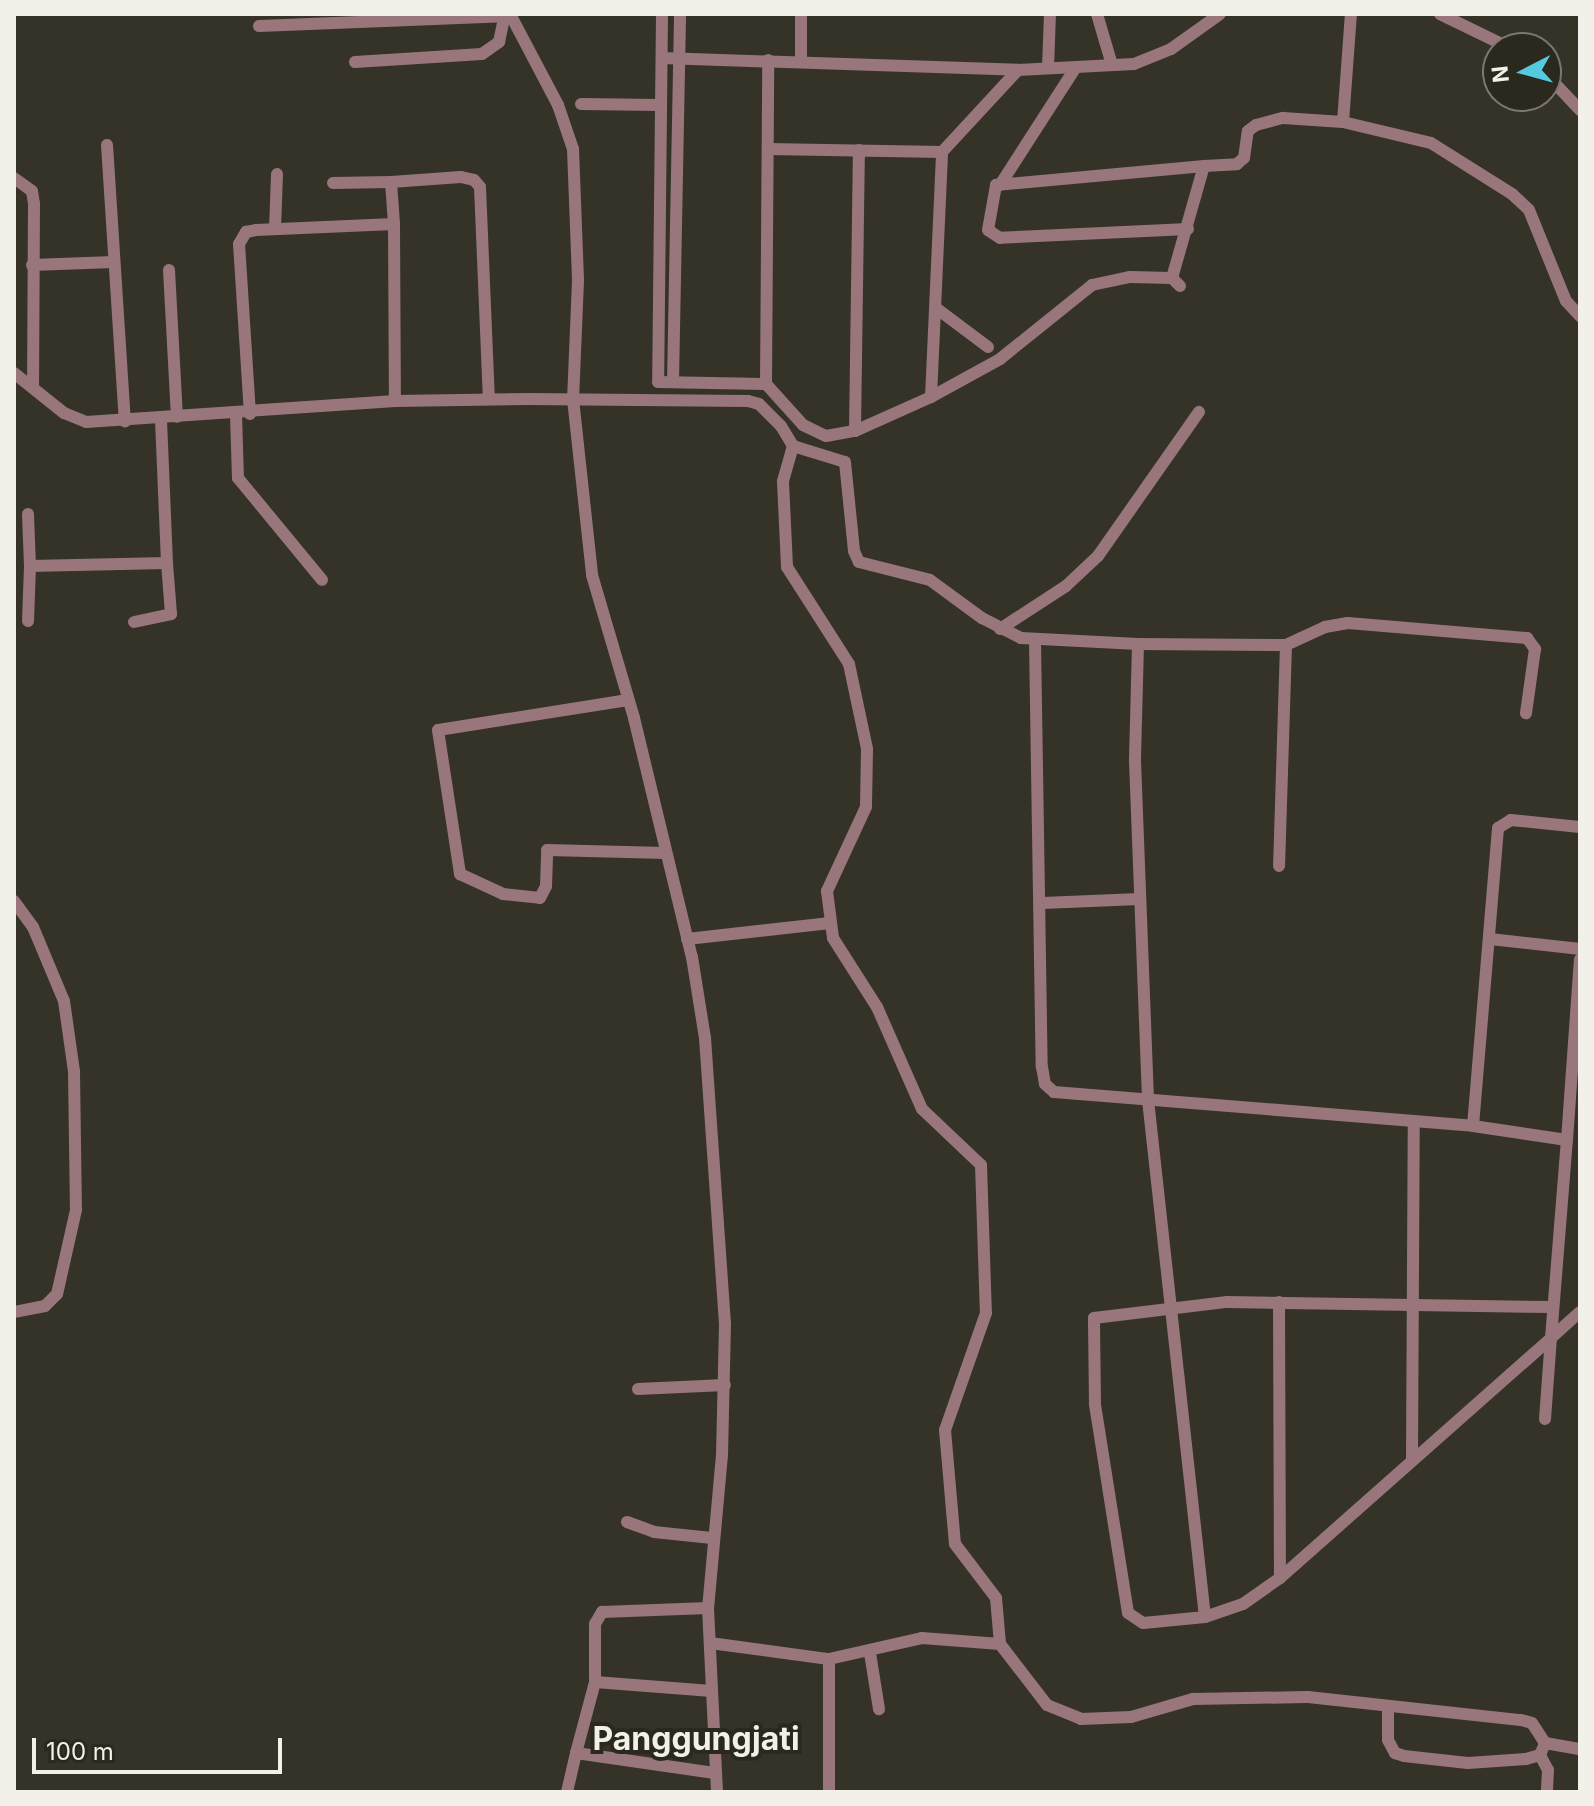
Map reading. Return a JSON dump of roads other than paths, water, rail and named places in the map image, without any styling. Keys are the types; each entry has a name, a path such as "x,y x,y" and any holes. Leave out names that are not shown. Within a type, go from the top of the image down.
{"street":[{"path":"662,14 658,382 766,384 814,433 826,436 855,431 931,397 1000,359 1085,289 1130,277 1176,282 1204,166"},
{"path":"673,382 680,14"},
{"path":"801,14 801,59"},
{"path":"1048,68 1050,14"},
{"path":"1097,14 1112,65"},
{"path":"662,58 801,59 1018,70 1112,65 1152,58 1220,14"},
{"path":"1343,122 1351,14"},
{"path":"1440,14 1482,34"},
{"path":"259,26 508,16"},
{"path":"355,62 482,54 499,42 508,16"},
{"path":"508,16 558,105 573,149 578,281 573,399 592,575 628,700 687,939 715,1128 725,1385 708,1608 717,1792"},
{"path":"766,384 768,60"},
{"path":"1076,67 1000,185 992,190 988,230 992,236 1188,229"},
{"path":"931,397 942,152 1018,70"},
{"path":"1562,91 1580,110"},
{"path":"581,104 660,105"},
{"path":"1000,185 1237,164 1244,158 1248,131 1256,125 1283,118 1343,122 1431,143 1512,194 1529,210 1566,301 1580,316"},
{"path":"107,145 125,421"},
{"path":"768,149 942,152"},
{"path":"855,431 859,150"},
{"path":"275,229 277,174"},
{"path":"333,183 461,177 480,187 489,399"},
{"path":"14,178 32,191 33,386"},
{"path":"391,182 395,401"},
{"path":"322,580 238,478 243,414 239,244 246,232 394,224"},
{"path":"32,265 113,262"},
{"path":"169,270 177,417"},
{"path":"936,308 988,347"},
{"path":"14,373 76,420 161,419 395,401 748,401 768,412 793,446 845,462 854,551 859,562 930,580 1000,629 1035,641 1138,644 1286,645 1325,627 1348,623 1527,638 1535,649 1526,713"},
{"path":"1000,629 1066,586 1098,556 1199,412"},
{"path":"134,622 171,614 161,419"},
{"path":"793,446 783,482 787,567 849,664 867,749 866,807 830,875 833,938 877,1007 922,1109 981,1165 986,1313 945,1430 955,1544 996,1598 1000,1644 1047,1705 1081,1719 1131,1717 1179,1702 1308,1697 1521,1720 1532,1723 1543,1749 1548,1770 1547,1792"},
{"path":"28,514 28,621"},
{"path":"30,566 167,563"},
{"path":"1035,641 1045,1084 1063,1096 1473,1126 1567,1140"},
{"path":"1138,644 1139,899 1148,1100 1205,1617"},
{"path":"1279,866 1286,645"},
{"path":"628,700 438,730 460,874 503,894 540,898 546,886 547,850 666,853"},
{"path":"1473,1126 1498,828 1511,820 1580,827"},
{"path":"1043,903 1139,899"},
{"path":"14,901 47,955 64,1001 74,1071 76,1210 57,1294 45,1306 14,1312"},
{"path":"687,939 830,923"},
{"path":"1490,939 1580,949"},
{"path":"1545,1419 1551,1307 1580,959"},
{"path":"1412,1458 1414,1121"},
{"path":"1551,1307 1279,1302 1169,1306 1094,1318 1095,1404 1128,1613 1143,1623 1205,1617 1243,1604 1280,1578 1580,1312"},
{"path":"1279,1302 1280,1578"},
{"path":"638,1389 725,1385"},
{"path":"627,1522 654,1532 712,1538"},
{"path":"567,1792 595,1682 595,1624 602,1612 708,1608"},
{"path":"710,1643 829,1659 870,1653 922,1638 1000,1644"},
{"path":"870,1653 879,1709"},
{"path":"829,1659 829,1792"},
{"path":"595,1682 712,1691"},
{"path":"1388,1707 1388,1740 1395,1753 1404,1756 1468,1763 1543,1749 1580,1749"},
{"path":"576,1753 715,1773"}],"district":[{"name":"Panggungjati","path":"696,1739"}]}
